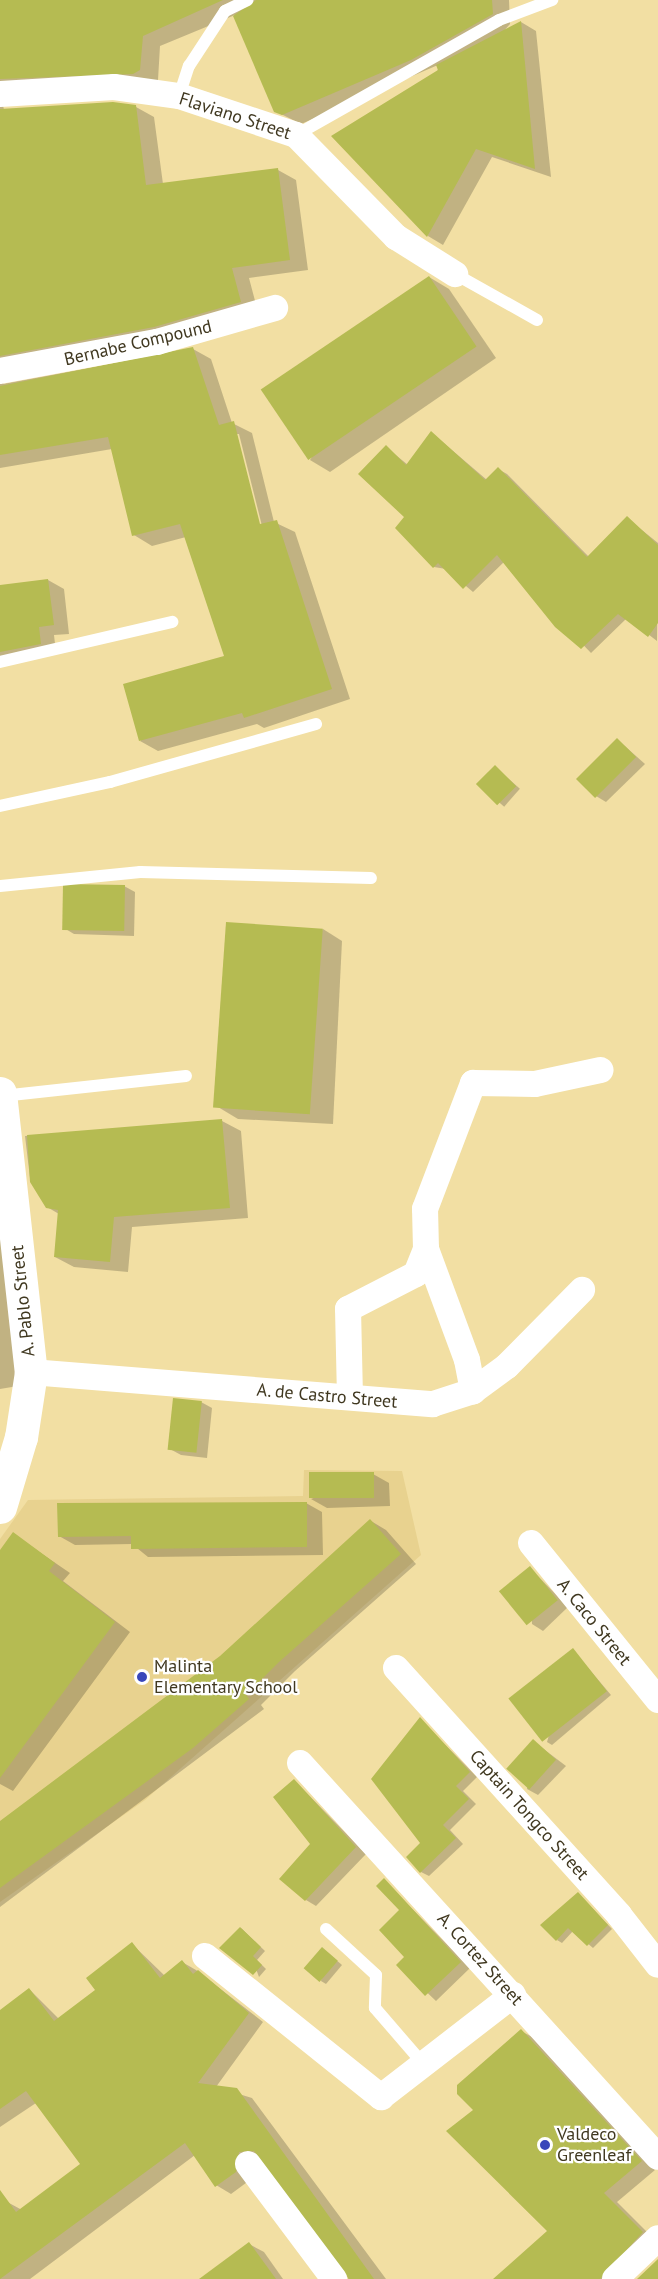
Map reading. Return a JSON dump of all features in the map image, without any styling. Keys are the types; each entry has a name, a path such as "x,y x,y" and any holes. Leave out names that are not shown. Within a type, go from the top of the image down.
{"street":[{"name":"Flaviano Street","path":"0,94 114,87 179,96 296,135 396,237 455,274"},
{"name":"Bernabe Compound","path":"0,371 157,342 275,308"},
{"path":"472,1391 467,1360 426,1249 425,1209 472,1083 535,1084 601,1070"},
{"name":"A. Pablo Street","path":"0,1094 31,1372 19,1448 0,1507"},
{"path":"350,1397 348,1310 416,1274 426,1249"},
{"name":"A. de Castro Street","path":"31,1372 434,1404 472,1391 507,1366 582,1290"},
{"name":"A. Caco Street","path":"531,1543 658,1700"},
{"name":"Captain Tongco Street","path":"396,1668 620,1915 658,1965"},
{"name":"A. Cortez Street","path":"300,1763 658,2157"},
{"path":"205,1956 373,2093 388,2095 513,1995"},
{"path":"249,2164 334,2279"},
{"path":"615,2279 658,2238"}],"lane":[{"path":"179,96 189,66 225,11 248,0"},
{"path":"296,135 499,20 552,0"},
{"path":"455,274 537,320"},
{"path":"0,662 172,622"},
{"path":"0,806 316,724"},
{"path":"0,886 140,872 371,879"},
{"path":"0,1094 186,1076"},
{"path":"326,1929 376,1974 375,2008 425,2066"}],"shaded area":[{"name":"Malinta Elementary School","path":"304,1470 402,1471 421,1555 145,1800 0,1902 0,1539 28,1500 303,1496"}],"building":[{"path":"0,0 223,0 143,36 140,70 133,74 0,79"},
{"path":"256,0 492,0 493,14 411,60 282,115 274,112 233,16"},
{"path":"521,21 535,169 476,149 427,237 331,136 438,70 436,65"},
{"path":"113,102 136,105 146,185 278,168 290,260 232,268 241,302 154,327 0,356 0,109"},
{"path":"429,276 477,346 308,460 261,390"},
{"path":"193,347 219,425 234,421 260,524 277,520 332,689 244,718 242,713 139,741 123,684 224,656 180,524 132,536 108,437 0,455 0,386"},
{"path":"431,431 485,480 498,467 587,557 627,516 658,545 658,623 648,637 618,614 581,649 555,627 497,555 463,589 438,563 433,568 395,528 404,517 358,474 386,445 406,465"},
{"path":"48,579 54,625 39,627 41,644 0,652 0,585"},
{"path":"617,738 636,757 595,798 576,779"},
{"path":"495,765 516,786 497,805 476,784"},
{"path":"63,884 125,885 124,931 62,930"},
{"path":"226,922 323,929 310,1114 213,1108"},
{"path":"222,1119 230,1208 114,1217 110,1262 54,1257 58,1210 46,1208 30,1182 27,1135"},
{"path":"173,1398 202,1401 196,1453 168,1450"},
{"path":"309,1472 374,1472 374,1498 309,1498"},
{"path":"307,1502 307,1547 131,1549 131,1536 58,1537 57,1503"},
{"path":"370,1519 401,1554 279,1662 246,1695 249,1699 193,1748 0,1888 0,1821 220,1656"},
{"path":"13,1532 55,1563 49,1571 115,1622 0,1778 0,1550"},
{"path":"530,1566 558,1600 527,1625 499,1591"},
{"path":"573,1648 607,1691 542,1742 508,1698"},
{"path":"420,1717 470,1772 456,1786 469,1799 443,1825 456,1838 420,1873 406,1857 420,1843 371,1779"},
{"path":"533,1739 556,1760 529,1789 506,1769"},
{"path":"294,1779 356,1847 305,1901 279,1879 310,1844 273,1797"},
{"path":"384,1878 461,1962 425,1996 396,1965 404,1957 379,1930 399,1910 376,1886"},
{"path":"578,1892 608,1925 587,1946 568,1928 556,1941 540,1925"},
{"path":"240,1927 261,1947 253,1956 262,1965 253,1975 219,1948"},
{"path":"132,1942 160,1978 182,1960 193,1974 198,1970 249,2013 198,2083 237,2088 374,2279 349,2279 254,2151 239,2152 236,2172 215,2187 185,2143 0,2279 0,2190 16,2212 80,2164 26,2091 0,2109 0,2010 29,1988 54,2021 95,1990 86,1978"},
{"path":"322,1947 338,1961 319,1982 304,1968"},
{"name":"Valdeco Greenleaf","path":"521,2029 642,2161 604,2193 643,2232 600,2279 493,2279 547,2231 446,2131 473,2110 457,2094 457,2085"},
{"path":"249,2242 276,2279 199,2279"},
{"path":"658,2259 658,2279 637,2279"}],"place":[{"name":"Malinta Elementary School","path":"142,1677"},
{"name":"Valdeco Greenleaf","path":"545,2145"}]}
